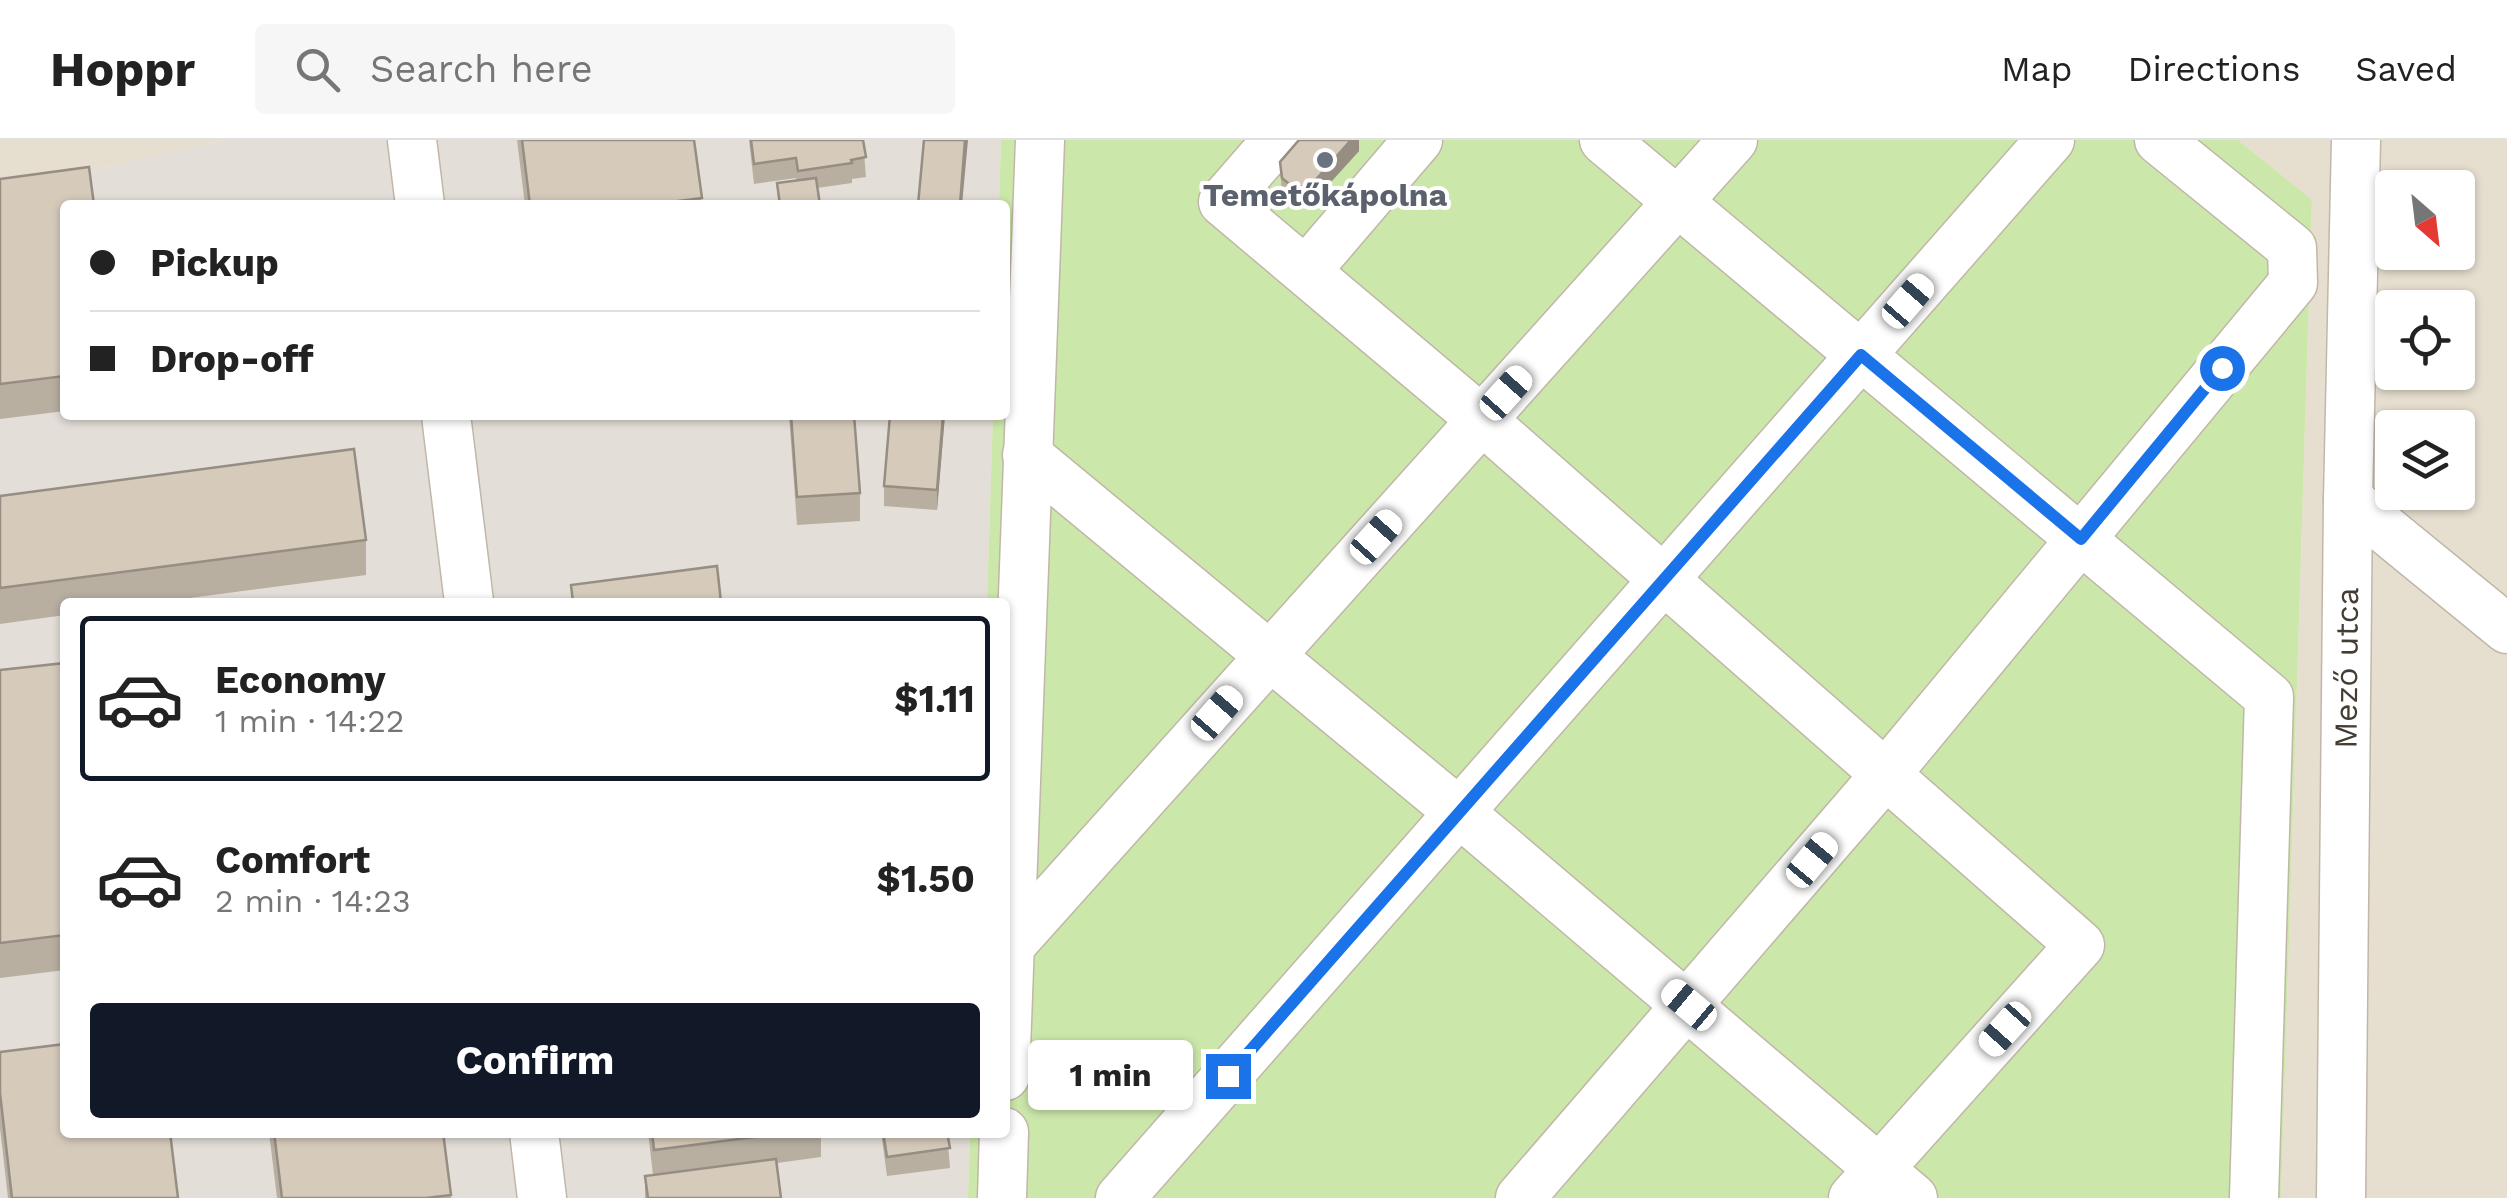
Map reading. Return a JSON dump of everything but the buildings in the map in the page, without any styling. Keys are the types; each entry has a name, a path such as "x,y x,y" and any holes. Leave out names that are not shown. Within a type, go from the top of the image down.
{"street":[{"path":"412,140 419,200"},
{"path":"1010,896 1040,140"},
{"path":"1027,455 1689,1005 1882,1188 2080,946 1482,420 1223,202 1277,140"},
{"path":"1306,271 1418,140"},
{"path":"1604,140 2269,697 2254,1198"},
{"path":"1010,946 1733,140"},
{"path":"1126,1196 2050,140"},
{"path":"1520,1198 1886,774 2293,283 2292,248 2159,140"},
{"name":"Mező utca","path":"2340,1198 2356,140"},
{"path":"447,420 469,598"},
{"path":"2348,499 2507,628"},
{"path":"535,1138 542,1198"},
{"path":"1002,1198 1004,1138"}],"shaded area":[{"path":"0,140 225,140 0,192"},
{"path":"225,140 1001,140 999,200 60,200 60,420 993,420 987,598 60,598 60,1138 970,1138 968,1198 0,1198 0,192"},
{"path":"2238,140 2507,140 2507,1198 2281,1198 2312,201"}],"green space":[{"path":"1001,140 2238,140 2312,200 2281,1198 968,1198 970,1138 1010,1138 1010,598 987,598 993,420 1010,420 1010,200 999,200"}],"place":[{"name":"Temetőkápolna","path":"1325,160"}],"route":[{"path":"1228,1076 1861,355 2081,539 2222,368"}]}
